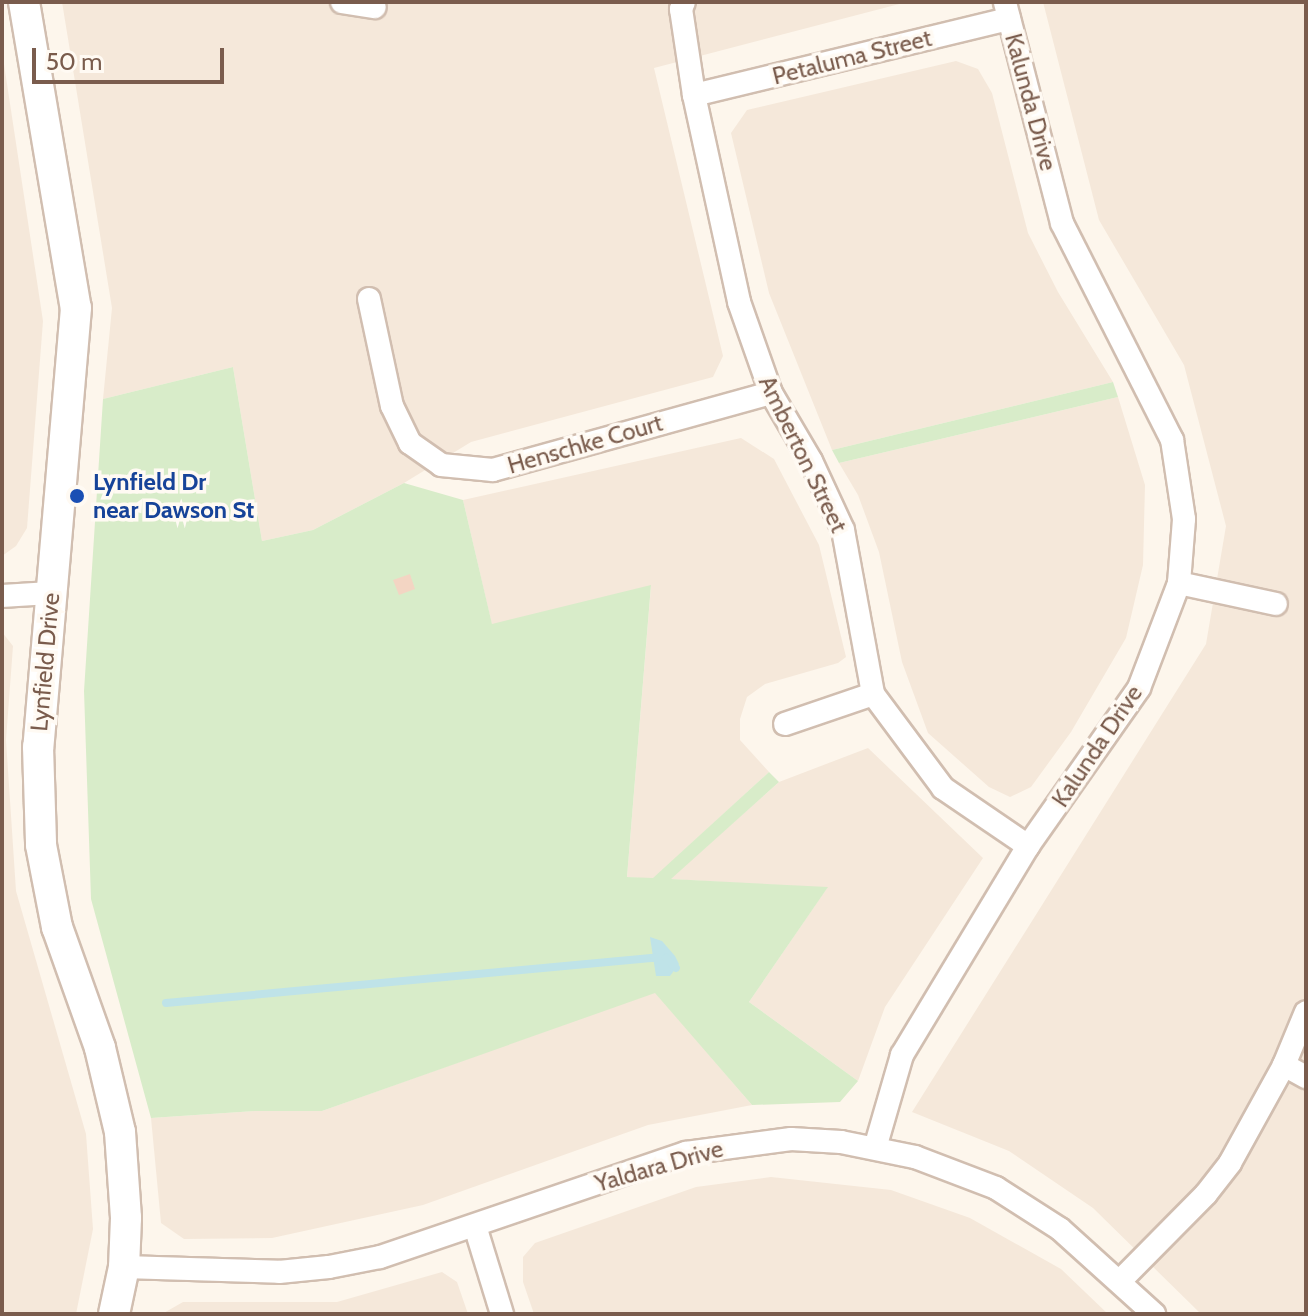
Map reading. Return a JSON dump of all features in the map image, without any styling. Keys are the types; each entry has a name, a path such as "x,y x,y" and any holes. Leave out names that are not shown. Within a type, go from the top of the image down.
{"street":[{"name":"Lynfield Drive","path":"24,2 76,308 38,747 41,845 57,927 100,1048 120,1132 126,1218 124,1267 114,1314"},
{"path":"342,2 375,7"},
{"name":"Amberton Street","path":"684,2 681,9 694,95 739,302 771,393 811,461 843,530 873,694 943,788 1028,846"},
{"name":"Petaluma Street","path":"694,95 1007,11"},
{"name":"Kalunda Drive","path":"875,1148 902,1055 1028,846 1139,688 1179,583 1184,519 1172,440 1062,223 1007,11"},
{"name":"Henschke Court","path":"369,299 392,406 410,443 441,465 493,470 771,393"},
{"path":"1179,583 1276,604"},
{"path":"2,596 51,593"},
{"path":"785,724 873,694"},
{"path":"1120,1281 1206,1194 1230,1163 1284,1065 1306,1012"},
{"path":"1284,1065 1306,1077"},
{"name":"Yaldara Drive","path":"124,1267 279,1272 329,1267 380,1257 686,1153 791,1139 875,1148 961,1172 996,1188 1060,1229 1154,1314"},
{"path":"475,1226 502,1314"}],"shaded area":[{"path":"62,2 907,2 654,68 723,356 713,377 471,442 404,483 313,530 262,541 233,367 103,399 112,308"},
{"path":"1043,2 1306,2 1306,1314 1201,1314 1093,1208 1009,1151 912,1112 1206,644 1226,526 1184,365 1099,220"},
{"path":"2,51 43,321 27,528 16,546 2,556"},
{"path":"956,61 978,69 992,93 1028,233 1058,292 1113,382 832,450 769,293 731,133 747,110"},
{"path":"1118,397 1145,485 1143,565 1126,638 1071,732 1031,787 1010,797 989,787 928,733 902,662 879,552 858,495 839,463"},
{"path":"741,438 774,459 819,545 846,657 838,663 765,684 747,697 740,719 740,740 769,772 653,879 627,877 651,586 492,625 463,500"},
{"path":"2,632 13,646 6,740 16,891 86,1134 93,1229 76,1314 2,1314"},
{"path":"868,748 983,858 885,1007 858,1081 749,1002 827,888 670,879 779,782"},
{"path":"655,992 752,1105 648,1125 423,1205 272,1238 184,1239 161,1223 151,1118 255,1111 322,1111"},
{"path":"771,1177 891,1190 970,1218 1061,1269 1108,1314 534,1314 523,1282 523,1257 535,1243 696,1187"},
{"path":"442,1272 457,1282 468,1314 162,1314 183,1302 337,1302"}],"green space":[{"path":"233,367 262,541 313,530 404,483 463,500 492,624 651,585 627,877 653,878 769,772 779,782 671,879 828,887 749,1002 858,1081 840,1102 752,1105 655,993 322,1111 255,1111 151,1118 91,899 84,691 103,399"},
{"path":"1113,382 1118,397 839,463 832,450"}],"water":[{"path":"650,937 662,941 675,956 679,964 670,976 656,976"}],"building":[{"path":"410,574 415,589 399,595 393,580"}],"waterway":[{"path":"166,1003 654,958 666,958 676,968"}],"place":[{"name":"Lynfield Dr near Dawson St","path":"77,496"}]}
